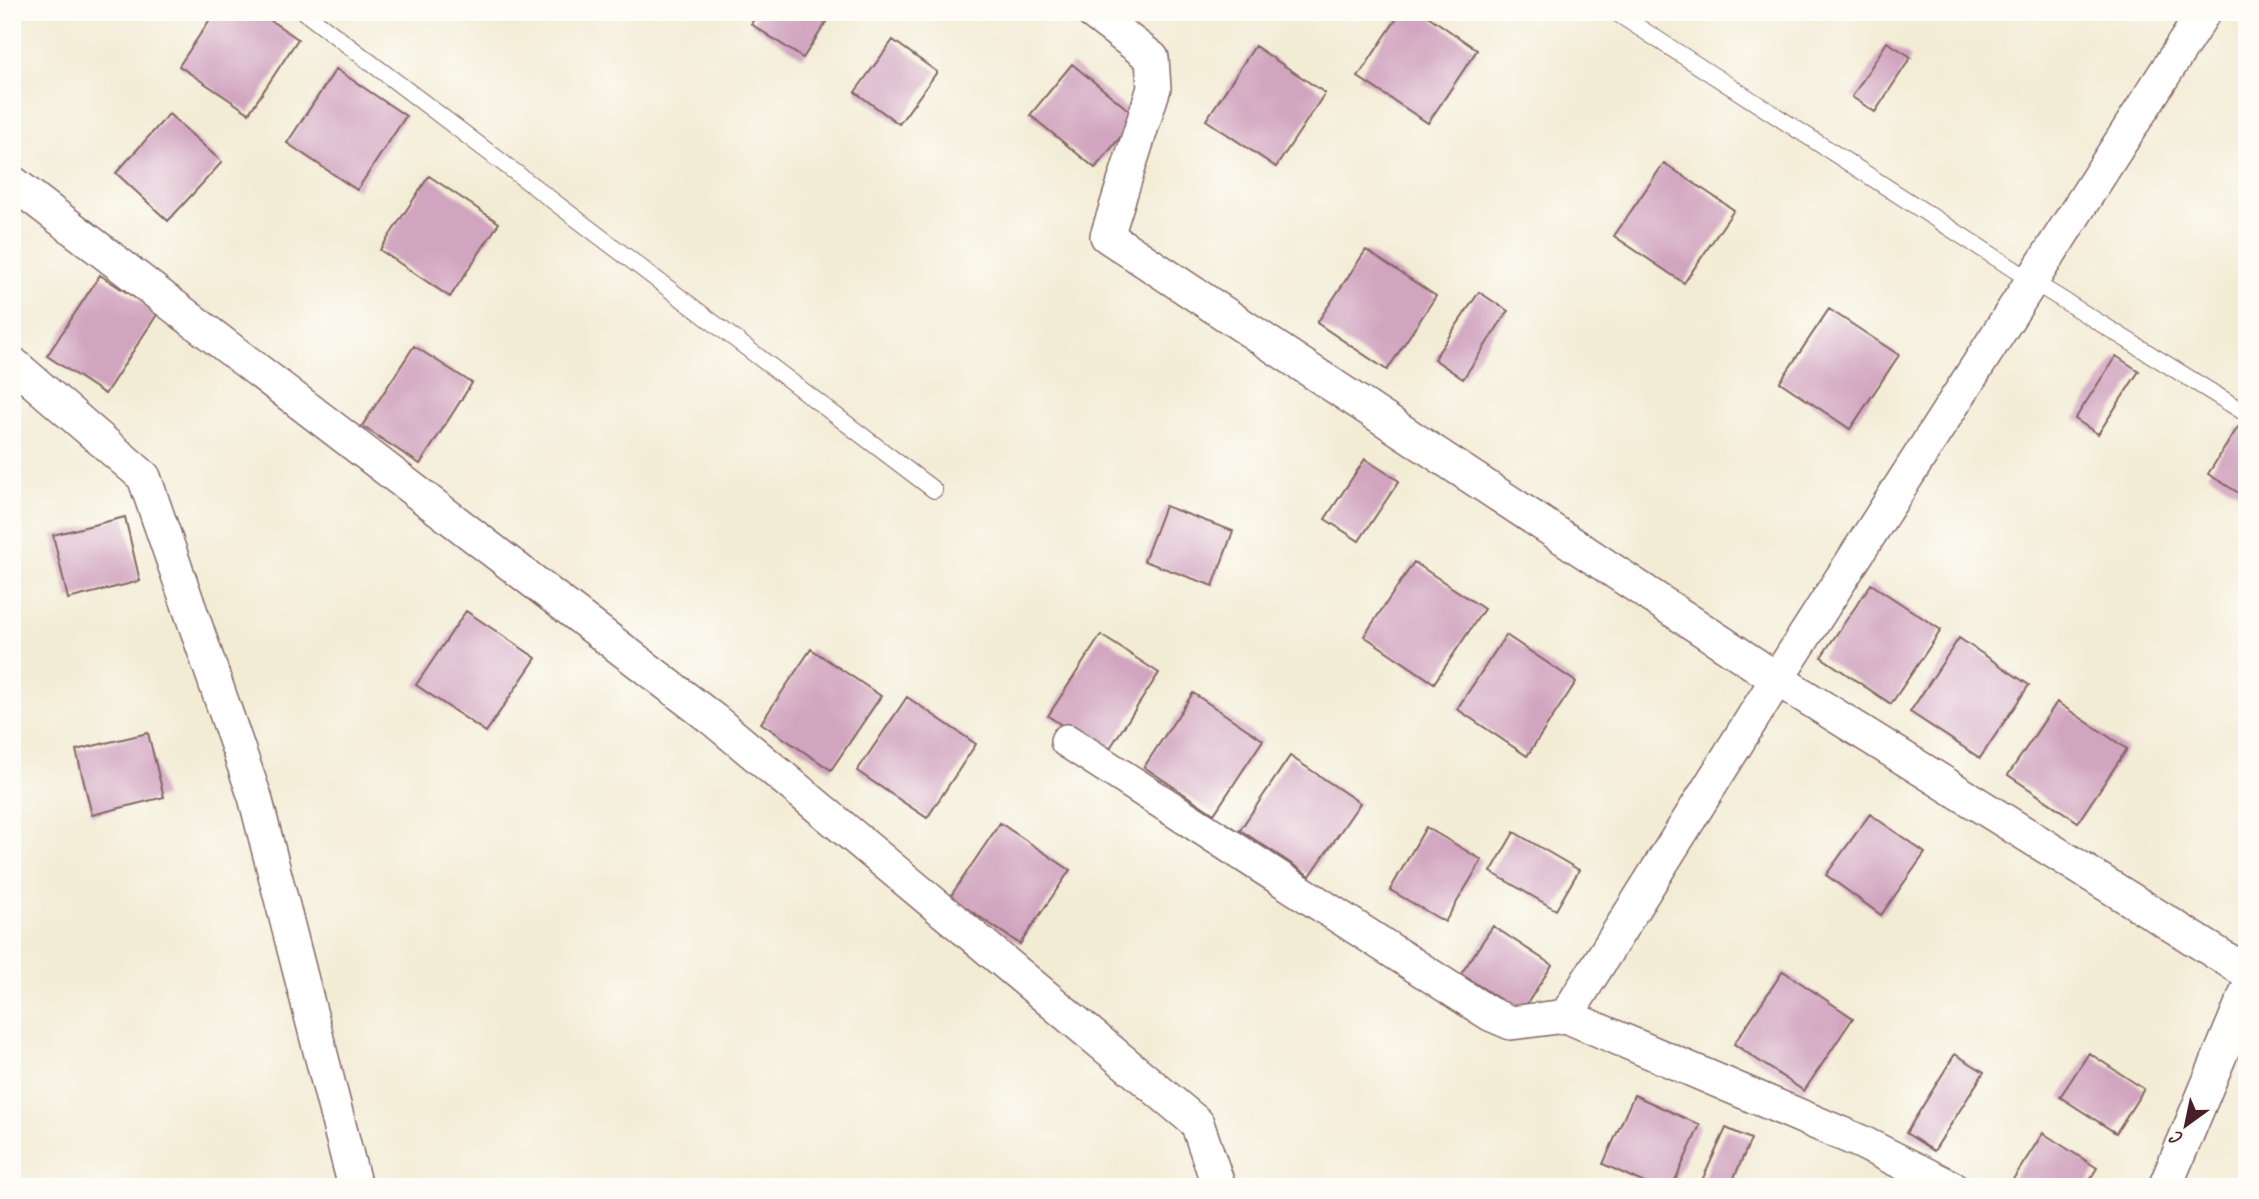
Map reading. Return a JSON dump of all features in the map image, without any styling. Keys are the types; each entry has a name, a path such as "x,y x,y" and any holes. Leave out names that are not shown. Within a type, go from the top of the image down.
{"street":[{"path":"1092,12 1153,58 1154,88 1107,236 1777,679 2247,972"},
{"path":"1566,1016 1777,679 2204,12"},
{"path":"12,182 715,720 1197,1123 1219,1187"},
{"path":"12,363 144,477 254,797 355,1187"},
{"path":"1067,741 1490,1014 1511,1023 1566,1016 1861,1142 1951,1187"},
{"path":"2165,1187 2247,991"}],"lane":[{"path":"304,12 934,490"},
{"path":"1615,12 2032,281 2247,414"}],"building":[{"path":"215,12 258,12 298,39 249,113 179,66"},
{"path":"759,12 833,12 803,58 751,24"},
{"path":"1401,12 1422,12 1477,50 1428,123 1358,77"},
{"path":"893,40 937,72 899,124 855,92"},
{"path":"1887,42 1911,57 1875,112 1852,97"},
{"path":"1255,46 1325,93 1276,167 1206,120"},
{"path":"1072,64 1137,117 1095,168 1030,115"},
{"path":"336,69 406,116 357,190 287,143"},
{"path":"169,114 222,162 168,221 116,173"},
{"path":"1664,163 1734,210 1684,283 1614,236"},
{"path":"429,176 499,223 450,297 380,250"},
{"path":"1366,250 1436,296 1387,370 1317,323"},
{"path":"100,275 158,313 105,394 47,356"},
{"path":"1479,292 1508,311 1463,379 1434,359"},
{"path":"1829,309 1899,355 1850,429 1780,382"},
{"path":"414,346 472,383 420,464 362,426"},
{"path":"2116,356 2139,371 2098,434 2075,419"},
{"path":"2238,427 2247,433 2247,498 2208,474"},
{"path":"1365,459 1399,481 1359,541 1325,519"},
{"path":"1165,506 1233,531 1213,586 1144,561"},
{"path":"125,517 140,581 68,599 53,535"},
{"path":"1414,562 1484,609 1434,683 1364,636"},
{"path":"1871,584 1941,630 1891,704 1821,657"},
{"path":"466,611 536,658 486,732 416,685"},
{"path":"1101,635 1159,673 1106,754 1048,716"},
{"path":"1506,635 1576,682 1527,756 1457,709"},
{"path":"1959,638 2029,685 1980,758 1910,712"},
{"path":"811,649 881,696 831,770 761,723"},
{"path":"1193,693 1263,740 1214,814 1144,767"},
{"path":"907,697 976,744 927,818 857,771"},
{"path":"2057,702 2127,749 2078,822 2008,775"},
{"path":"148,733 164,797 92,815 76,750"},
{"path":"1290,756 1360,803 1310,876 1240,830"},
{"path":"1870,814 1925,853 1881,915 1826,875"},
{"path":"1000,823 1070,870 1020,944 950,897"},
{"path":"1426,827 1482,860 1445,922 1390,890"},
{"path":"1514,832 1579,870 1556,910 1491,872"},
{"path":"1493,926 1552,965 1521,1013 1461,974"},
{"path":"1783,971 1853,1018 1804,1091 1734,1044"},
{"path":"2089,1053 2144,1089 2116,1133 2060,1097"},
{"path":"1955,1054 1984,1072 1934,1151 1906,1133"},
{"path":"1634,1095 1700,1125 1672,1187 1653,1187 1603,1164"},
{"path":"1726,1128 1751,1139 1730,1187 1699,1187"},
{"path":"2043,1133 2097,1168 2085,1187 2008,1187"}]}
